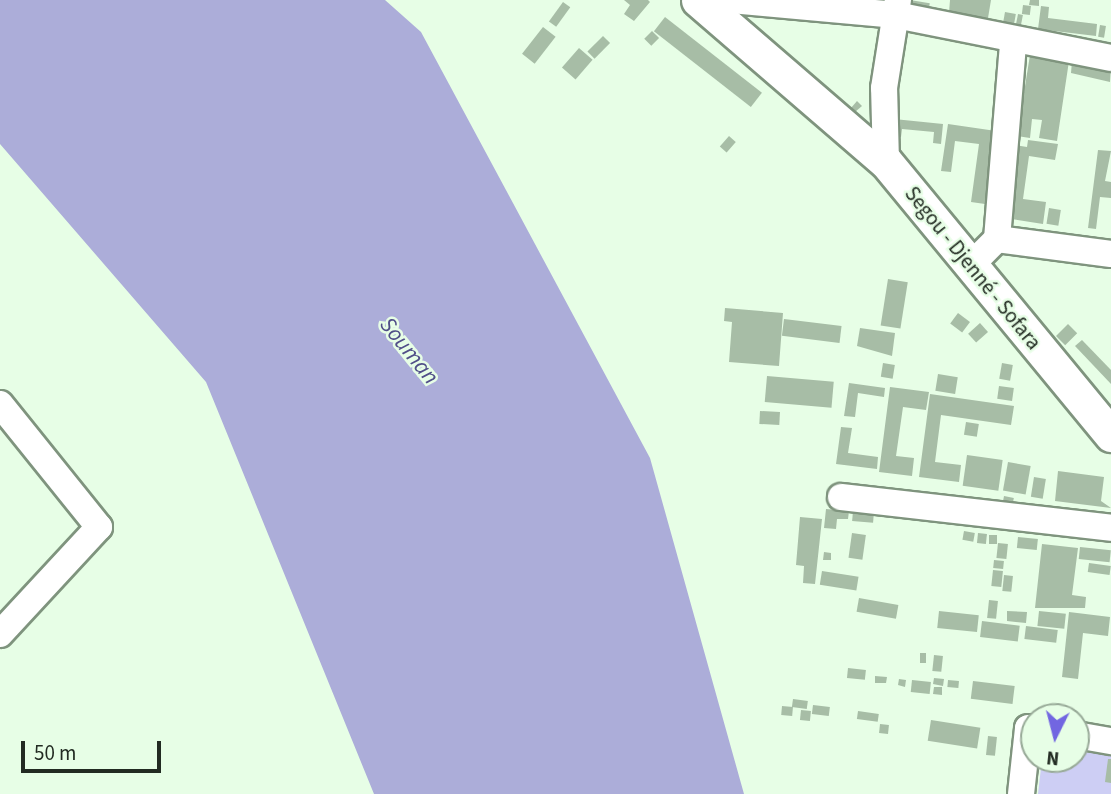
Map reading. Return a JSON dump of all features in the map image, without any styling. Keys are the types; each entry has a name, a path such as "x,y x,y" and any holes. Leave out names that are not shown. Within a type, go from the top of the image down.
{"main road":[{"name":"Segou - Djenné - Sofara","path":"704,5 886,162 974,262 1111,435"}],"street":[{"path":"704,5 731,0 897,8 965,24 1013,43 1111,58"},
{"path":"886,162 884,88 897,8"},
{"path":"974,262 997,239 1013,43"},
{"path":"997,239 1111,254"},
{"path":"0,404 99,527 0,634"},
{"path":"841,497 1111,528"},
{"path":"1090,737 1111,741"},
{"path":"1021,794 1023,773"}],"shaded area":[{"path":"1090,753 1111,755 1111,794 1038,794 1040,773 1090,773"}],"water":[{"name":"Souman","path":"0,0 385,0 421,32 650,458 744,794 374,794 206,382 0,144"}],"building":[{"path":"624,0 650,2 634,21 624,14 630,5"},
{"path":"910,0 930,3 928,14 908,11"},
{"path":"950,0 991,0 988,18 949,13"},
{"path":"1030,0 1039,0 1039,6 1029,5"},
{"path":"563,2 570,7 556,27 549,21"},
{"path":"1023,5 1031,6 1030,15 1022,14"},
{"path":"1041,6 1049,7 1048,18 1097,24 1096,36 1038,29"},
{"path":"1005,12 1016,14 1014,24 1003,22"},
{"path":"1018,14 1023,15 1021,26 1016,25"},
{"path":"665,17 762,93 751,107 654,31"},
{"path":"1100,25 1106,26 1104,38 1098,37"},
{"path":"543,27 556,37 535,64 522,54"},
{"path":"652,31 659,38 651,46 644,39"},
{"path":"603,36 610,43 595,59 587,52"},
{"path":"579,48 593,60 576,79 562,68"},
{"path":"1030,55 1069,61 1057,141 1039,138 1042,120 1032,119 1030,138 1017,136"},
{"path":"1072,61 1111,65 1110,82 1071,73"},
{"path":"857,101 862,106 855,112 851,108"},
{"path":"894,119 943,124 941,144 933,143 934,132 902,129 901,137 892,135"},
{"path":"948,124 996,131 985,204 971,202 979,144 955,141 951,172 941,171"},
{"path":"729,136 736,142 727,152 720,147"},
{"path":"1028,140 1058,144 1055,160 1029,156 1023,199 1046,202 1043,224 1005,218 1015,145 1027,147"},
{"path":"1098,150 1111,151 1105,181 1111,182 1111,198 1100,197 1096,229 1088,228"},
{"path":"1049,208 1061,210 1058,226 1046,224"},
{"path":"888,279 908,282 900,329 881,325"},
{"path":"725,308 783,313 779,366 729,362 732,322 724,321"},
{"path":"958,313 970,322 962,332 950,323"},
{"path":"784,319 842,326 839,343 782,336"},
{"path":"980,323 988,332 976,343 968,334"},
{"path":"1068,324 1077,333 1065,345 1056,336"},
{"path":"860,328 895,333 892,356 857,346"},
{"path":"1082,340 1111,370 1111,384 1075,346"},
{"path":"883,363 895,365 893,379 881,377"},
{"path":"1002,363 1013,365 1010,381 999,379"},
{"path":"938,374 958,377 955,394 935,391"},
{"path":"767,376 834,382 831,408 765,402"},
{"path":"849,383 885,388 884,397 858,393 855,417 844,416"},
{"path":"999,386 1014,388 1012,401 997,399"},
{"path":"890,387 929,392 926,410 903,407 896,456 914,458 912,476 879,472"},
{"path":"930,394 1014,406 1011,425 941,415 935,462 961,465 959,482 919,477"},
{"path":"760,411 780,412 779,425 759,424"},
{"path":"966,422 979,424 977,437 964,435"},
{"path":"841,427 852,428 848,453 878,457 877,469 836,464"},
{"path":"967,455 1003,460 998,491 963,486"},
{"path":"1008,462 1031,466 1026,495 1003,491"},
{"path":"1058,471 1104,477 1101,501 1111,508 1055,501"},
{"path":"1034,477 1046,479 1043,499 1031,497"},
{"path":"1004,496 1014,498 1012,507 1002,505"},
{"path":"826,509 849,511 848,519 837,519 836,529 824,528"},
{"path":"853,511 874,513 873,523 852,521"},
{"path":"800,517 822,519 815,584 803,583 804,566 796,565"},
{"path":"964,531 975,533 973,542 962,540"},
{"path":"852,533 866,535 862,560 849,558"},
{"path":"978,533 987,534 986,544 977,543"},
{"path":"989,535 997,535 997,544 989,544"},
{"path":"1018,537 1038,539 1037,550 1017,548"},
{"path":"998,543 1008,544 1006,559 996,558"},
{"path":"1042,544 1078,548 1072,595 1086,597 1085,608 1035,608"},
{"path":"1080,547 1111,550 1110,562 1079,559"},
{"path":"824,552 831,553 831,560 823,560"},
{"path":"994,560 1004,561 1003,569 993,568"},
{"path":"1089,563 1111,566 1110,575 1088,572"},
{"path":"993,570 1003,571 1001,587 991,586"},
{"path":"822,571 859,577 856,591 820,585"},
{"path":"1004,575 1013,576 1011,592 1002,591"},
{"path":"859,598 898,605 896,619 857,612"},
{"path":"989,600 998,601 996,619 987,618"},
{"path":"939,611 979,615 977,632 937,628"},
{"path":"1007,611 1027,612 1026,623 1007,621"},
{"path":"1039,611 1066,614 1064,629 1037,626"},
{"path":"1069,612 1110,617 1108,636 1083,633 1078,679 1062,677"},
{"path":"982,621 1020,626 1018,642 980,637"},
{"path":"1026,626 1058,630 1056,643 1024,639"},
{"path":"920,653 926,653 926,663 920,663"},
{"path":"934,655 943,656 941,672 932,671"},
{"path":"848,668 866,670 865,680 847,678"},
{"path":"875,676 887,677 886,683 875,683"},
{"path":"934,678 944,679 943,686 933,684"},
{"path":"899,679 906,680 905,687 898,685"},
{"path":"912,680 931,682 930,694 911,692"},
{"path":"948,680 959,681 958,688 947,687"},
{"path":"973,681 1015,686 1012,704 971,699"},
{"path":"934,687 942,687 942,695 933,694"},
{"path":"793,699 808,701 807,709 792,707"},
{"path":"813,705 830,707 829,716 812,714"},
{"path":"782,706 793,707 792,716 781,715"},
{"path":"801,710 811,711 810,721 800,720"},
{"path":"858,711 879,714 878,722 857,719"},
{"path":"931,720 980,728 977,749 928,741"},
{"path":"880,724 889,725 888,734 879,733"},
{"path":"988,736 997,737 995,756 986,755"},
{"path":"1108,759 1111,759 1111,783 1105,782"}]}
